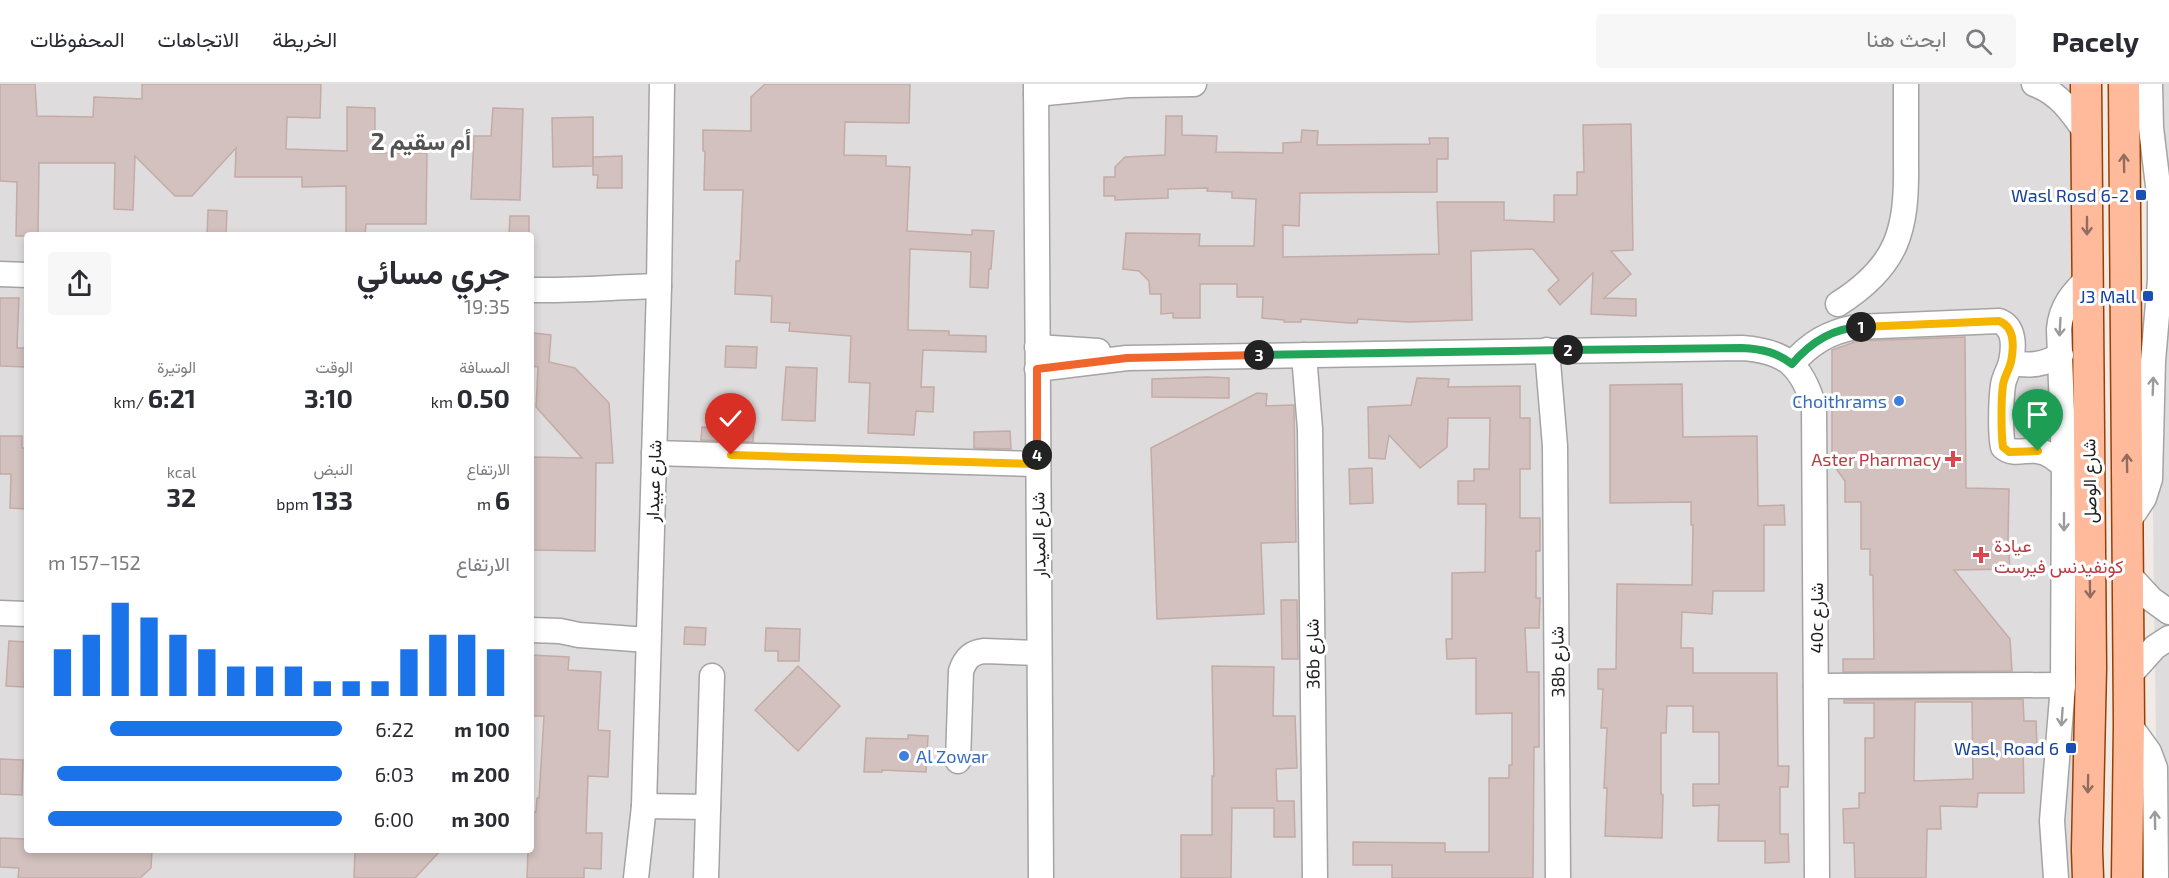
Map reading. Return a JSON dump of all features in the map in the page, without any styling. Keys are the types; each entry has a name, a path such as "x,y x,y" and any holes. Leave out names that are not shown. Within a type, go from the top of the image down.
{"main road":[{"name":"شارع الوصل","path":"2086,84 2091,668 2088,878"},
{"path":"2124,84 2129,724 2127,878"}],"street":[{"name":"شارع عبيدار","path":"636,878 644,807 659,295 662,84"},
{"path":"1036,89 1099,89 1126,84 1194,84"},
{"path":"1838,304 1856,293 1872,279 1886,262 1903,223 1907,201 1906,84"},
{"path":"2034,84 2047,90 2066,104 2087,134"},
{"path":"2128,522 2144,498 2150,479 2153,361 2160,280 2160,192 2151,128 2150,84"},
{"name":"شارع الميدار","path":"1036,89 1041,878"},
{"path":"0,274 24,275"},
{"path":"2056,878 2052,821 2063,685 2064,466 2059,329 2062,311 2072,294 2088,278"},
{"path":"534,290 562,291 600,299 659,295"},
{"path":"1037,358 1099,351 1127,358 1742,348 1760,349 1778,354 1792,364 1810,346 1831,333 1843,329 1999,321 2010,327 2012,333 2011,363 2003,385 2003,447 2009,452 2046,453 2064,466"},
{"name":"38b شارع","path":"1555,350 1558,878"},
{"name":"36b شارع","path":"1312,354 1310,429 1315,878"},
{"path":"2011,363 2026,366 2041,364 2061,355"},
{"name":"40c شارع","path":"1792,364 1803,376 1814,407 1817,878"},
{"path":"654,453 1037,464"},
{"path":"2127,573 2151,599 2169,612"},
{"path":"0,613 24,614"},
{"path":"534,630 648,630"},
{"path":"2128,677 2155,646 2169,638"},
{"path":"958,761 961,671 967,659 978,651 1039,653"},
{"path":"706,878 712,676"},
{"path":"1816,686 2063,685"},
{"path":"2129,724 2149,752 2154,768 2156,878"},
{"path":"644,807 708,807"}],"shaded area":[{"name":"أم سقيم 2","path":"0,84 2088,84 2096,878 0,878"},
{"path":"2147,84 2169,84 2169,878 2158,878"}],"building":[{"path":"0,84 35,84 37,116 93,117 94,97 142,99 142,84 321,84 320,118 287,117 286,149 347,151 347,107 375,108 375,153 427,153 426,224 366,224 365,232 346,232 346,186 302,187 302,177 235,177 236,148 192,196 175,196 135,156 133,210 114,209 115,163 39,163 38,232 24,232 24,236 16,236 17,182 0,181"},
{"path":"765,84 910,84 909,123 845,122 844,155 886,156 886,166 910,167 907,231 972,235 972,230 994,231 988,288 970,287 971,252 910,249 908,330 949,331 949,335 986,336 986,352 923,350 921,387 934,387 933,412 916,411 914,435 868,433 870,383 849,382 851,336 789,331 790,323 771,322 772,296 735,294 736,261 740,261 743,190 704,190 703,130 751,131 751,97"},
{"path":"493,108 523,109 520,200 471,199 474,136 491,136"},
{"path":"1166,116 1182,116 1182,135 1217,136 1216,152 1283,153 1283,143 1301,142 1302,130 1318,131 1317,145 1430,144 1429,138 1448,138 1448,159 1437,159 1437,192 1300,193 1299,226 1283,225 1283,257 1439,254 1437,202 1504,202 1504,220 1554,222 1554,195 1577,195 1577,172 1584,172 1583,125 1631,124 1633,250 1611,251 1631,274 1604,298 1636,299 1636,316 1591,314 1593,273 1560,305 1548,290 1559,280 1533,249 1471,251 1472,320 1408,322 1358,319 1357,323 1349,323 1301,319 1301,322 1284,322 1284,320 1262,318 1263,297 1237,297 1237,284 1200,284 1200,318 1173,318 1173,313 1161,314 1161,294 1150,294 1149,281 1139,271 1123,269 1126,233 1200,234 1199,246 1254,246 1256,199 1232,198 1232,192 1207,191 1208,188 1168,189 1168,198 1115,200 1115,196 1104,196 1104,177 1115,177 1115,167 1125,157 1165,155"},
{"path":"593,117 593,166 553,167 552,118"},
{"path":"622,156 622,188 597,188 598,175 593,175 593,157"},
{"path":"208,210 227,211 226,232 207,232"},
{"path":"510,216 529,216 529,232 509,232"},
{"path":"0,298 19,298 17,348 24,348 24,367 0,366"},
{"path":"534,333 551,335 549,362 575,368 609,403 613,463 596,463 595,551 534,550 534,457 582,458 536,407 538,367 534,366"},
{"path":"1965,337 1966,488 2009,489 2010,569 1954,570 2010,639 2012,671 1843,672 1843,659 1874,659 1873,575 1870,575 1870,549 1861,549 1861,502 1845,502 1845,481 1832,463 1832,350 1858,341"},
{"path":"726,346 757,347 756,368 725,367"},
{"path":"786,367 817,368 815,421 782,420"},
{"path":"1229,378 1229,398 1152,397 1152,379"},
{"path":"1417,378 1449,379 1448,387 1520,386 1520,418 1530,418 1530,469 1520,469 1520,518 1540,518 1540,551 1536,551 1536,598 1540,598 1539,628 1525,628 1527,672 1539,672 1539,747 1534,747 1533,878 1392,878 1392,865 1353,865 1353,842 1445,843 1445,852 1489,852 1489,778 1509,778 1509,765 1512,765 1512,713 1476,714 1476,658 1447,659 1446,639 1452,639 1452,573 1485,572 1486,504 1458,504 1458,481 1474,481 1474,469 1489,469 1490,418 1448,418 1447,447 1420,468 1389,435 1385,459 1369,458 1368,407 1411,405"},
{"path":"1682,384 1683,437 1757,436 1758,506 1784,505 1785,525 1764,525 1764,591 1713,591 1712,614 1682,612 1681,648 1693,648 1693,673 1777,673 1778,766 1789,766 1788,787 1780,787 1780,834 1788,834 1789,862 1765,863 1765,841 1718,841 1719,805 1693,806 1693,784 1719,784 1719,732 1693,732 1693,706 1667,706 1666,733 1661,733 1662,838 1605,836 1607,788 1604,788 1607,728 1601,728 1603,689 1598,689 1598,669 1616,669 1617,584 1692,585 1693,525 1691,525 1691,502 1610,503 1610,385"},
{"path":"1257,393 1267,394 1266,406 1294,405 1296,542 1261,543 1264,614 1157,619 1151,448"},
{"path":"702,427 754,428 753,442 701,440"},
{"path":"1010,431 1011,449 974,448 974,432"},
{"path":"0,436 22,436 24,509 10,508 11,474 0,474"},
{"path":"1372,468 1373,503 1350,504 1349,469"},
{"path":"1281,600 1297,600 1298,659 1282,659"},
{"path":"685,627 706,628 705,645 684,644"},
{"path":"766,628 800,629 799,661 778,661 778,651 765,651"},
{"path":"9,641 24,642 24,687 6,686"},
{"path":"534,655 569,657 568,670 601,672 598,730 610,731 608,777 588,776 586,833 602,833 601,869 584,868 584,878 527,878 528,853 534,853 534,812 536,812 537,798 539,798 544,716 534,716"},
{"path":"798,666 840,706 798,751 755,710"},
{"path":"1212,666 1274,667 1273,716 1295,716 1297,768 1276,769 1277,801 1294,801 1295,837 1274,837 1274,808 1232,808 1231,878 1181,878 1181,835 1212,835 1212,776 1214,776"},
{"path":"2023,699 2024,721 2036,721 2037,746 2023,747 2024,793 1978,793 1977,807 1940,806 1941,829 1927,829 1926,878 1855,878 1854,843 1844,843 1843,809 1859,808 1859,793 1865,793 1865,738 1874,738 1874,703 1844,703 1844,700","holes":["1915,702 1972,702 1973,779 1914,781"]},
{"path":"908,735 928,736 926,772 882,770 882,772 864,772 866,738 908,739"},
{"path":"0,759 23,760 22,795 0,794"},
{"path":"0,838 24,839 24,853 152,853 151,868 140,878 18,878 19,868 0,867"},
{"path":"355,853 438,853 415,878 354,878"}],"place":[{"name":"Wasl Rosd 6-2","path":"2141,195"},
{"name":"J3 Mall","path":"2148,296"},
{"name":"Choithrams","path":"1899,401"},
{"name":"Aster Pharmacy","path":"1953,459"},
{"name":"عيادة كونفيدنس فيرست","path":"1981,555"},
{"name":"Wasl, Road 6","path":"2071,748"},
{"name":"Al Zowar","path":"904,756"}],"district":[{"name":"أم سقيم 2","path":"421,140"}],"route":[{"path":"731,455 1037,464 1037,369 1127,358 1742,348 1760,349 1778,354 1792,364 1800,354 1820,339 1843,329 1999,321 2010,327 2012,333 2011,363 2003,385 2003,447 2009,452 2038,451"}]}
